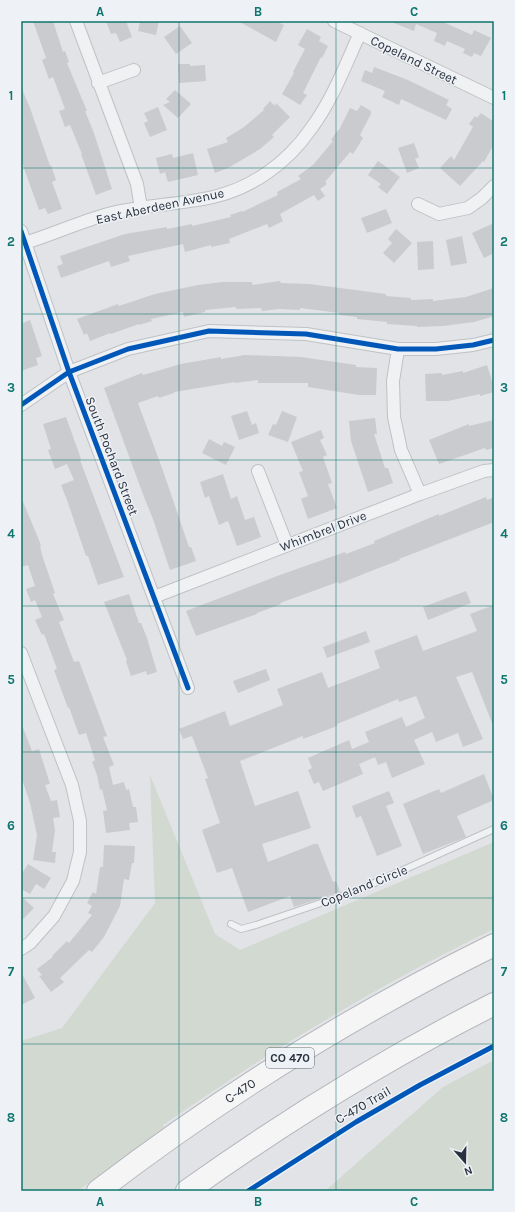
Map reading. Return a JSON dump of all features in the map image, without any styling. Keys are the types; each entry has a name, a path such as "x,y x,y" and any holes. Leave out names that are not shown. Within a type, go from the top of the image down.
{"highway":[{"name":"C-470","path":"98,1191 199,1117 273,1069 391,998 494,945"},
{"path":"187,1191 260,1140 336,1092 417,1045 494,1004"}],"street":[{"path":"76,21 137,184 141,208"},
{"name":"Copeland Street","path":"334,21 494,98"},
{"name":"East Aberdeen Avenue","path":"26,243 109,214 212,197 236,190 260,178 279,164 295,149 310,131 324,109 360,33"},
{"path":"98,83 134,70"},
{"path":"418,204 439,214 468,208 482,198 494,186"},
{"name":"South Pochard Street","path":"21,231 69,372 188,688"},
{"path":"21,405 69,372 128,349 209,331 306,334 398,349 436,349 473,345 494,340"},
{"path":"398,349 393,381 394,417 401,450 420,494"},
{"path":"258,470 287,545"},
{"name":"Whimbrel Drive","path":"154,597 420,494 484,471 494,470"},
{"path":"21,652 72,785 80,821 80,852 73,881 54,916 30,943 21,949"}],"lane":[{"name":"Copeland Circle","path":"231,924 241,929 359,890 494,829"}],"shaded area":[{"path":"150,775 215,934 240,950 494,842 494,929 366,996 243,1071 163,1125 164,1127 78,1191 21,1191 21,1041 62,1028 155,903"},
{"path":"494,1060 494,1191 325,1191 443,1087"}],"building":[{"path":"33,21 53,21 63,52 65,51 69,62 67,63 87,111 85,111 94,133 112,189 96,195 70,125 65,127 59,111 65,109 53,77 49,79 42,60 46,58"},
{"path":"106,21 126,21 132,37 120,42 116,33 111,34"},
{"path":"140,21 159,21 156,35 138,31"},
{"path":"238,21 275,21 284,25 276,42"},
{"path":"389,21 441,21 472,35 474,30 491,38 481,56 474,53 472,57 463,53 465,49 447,41 445,46 434,41 437,33 416,24 414,31"},
{"path":"180,26 192,43 176,54 164,37"},
{"path":"307,29 321,37 319,41 328,46 303,93 307,95 300,105 282,94 305,49 298,45"},
{"path":"178,64 190,64 190,66 205,65 206,81 179,83"},
{"path":"374,67 408,80 449,100 446,105 452,109 446,120 401,99 399,105 382,97 385,91 361,81 365,70 372,73"},
{"path":"21,87 56,180 52,182 62,209 48,214 45,208 39,210 21,160"},
{"path":"175,90 191,104 178,118 163,105 170,102 166,99"},
{"path":"270,101 275,106 276,103 290,117 272,135 274,137 260,149 228,168 215,173 207,149 228,142 226,138 244,127 264,110 263,109"},
{"path":"361,105 371,111 371,114 360,135 363,138 353,154 350,152 325,182 327,184 320,189 325,196 318,201 314,195 280,214 283,221 269,228 267,224 229,239 230,243 211,247 211,245 185,252 183,244 128,256 130,261 111,267 109,261 61,278 57,266 63,264 60,256 125,234 167,227 167,229 192,224 192,226 231,217 230,215 242,212 278,195 277,192 301,179 298,176 313,165 333,141 331,140 339,130 350,108 357,111"},
{"path":"158,107 167,130 150,137 144,123 148,121 144,113"},
{"path":"481,113 494,122 494,144 484,162 483,161 460,186 440,168 451,156 454,160 473,127 469,124 475,116 477,118"},
{"path":"414,143 419,157 415,159 419,168 407,173 398,148"},
{"path":"193,153 198,175 168,182 165,172 160,174 156,158 172,154 173,158"},
{"path":"378,161 400,177 387,194 378,187 381,184 368,175"},
{"path":"386,209 392,223 367,233 361,218"},
{"path":"494,223 494,253 484,258 472,233"},
{"path":"396,229 412,243 394,263 383,253 392,243 388,239"},
{"path":"462,236 467,263 451,266 446,240"},
{"path":"433,241 434,269 418,270 417,242"},
{"path":"280,281 281,283 309,284 386,294 386,296 411,298 411,300 433,299 433,301 466,297 494,288 494,316 474,322 443,326 417,327 387,324 387,322 357,319 357,317 339,315 339,313 300,308 300,310 279,309 262,311 261,308 236,309 236,307 205,310 205,312 184,317 183,312 151,319 152,321 111,334 110,333 90,341 87,333 84,335 77,319 118,304 119,306 155,294 198,285 223,282 252,282 252,285"},
{"path":"30,320 42,356 36,358 38,365 21,371 21,324"},
{"path":"245,355 301,357 356,365 356,367 377,368 376,395 359,395 308,387 308,383 258,383 258,380 235,382 174,392 159,398 158,396 138,403 189,547 191,547 196,561 170,570 153,519 104,388 142,373 143,375 181,364 221,357 221,359"},
{"path":"487,365 494,387 494,392 480,396 480,394 448,401 426,401 425,374 442,373 442,375 463,371 463,373"},
{"path":"247,411 252,425 256,423 259,433 239,440 231,416"},
{"path":"282,411 297,417 288,442 268,435 273,424 276,425"},
{"path":"66,417 81,459 80,460 124,577 98,585 61,485 74,480 67,464 55,469 48,450 51,449 43,424"},
{"path":"375,418 377,434 374,434 385,468 388,468 393,483 368,492 351,441 349,421"},
{"path":"494,420 494,448 486,450 485,448 439,464 429,440 469,424 469,426"},
{"path":"321,430 324,438 320,440 327,455 323,457 332,483 328,484 337,508 308,519 301,499 308,496 299,472 303,471 291,442"},
{"path":"209,439 222,446 224,442 235,447 226,465 202,453"},
{"path":"223,474 231,499 237,496 245,520 254,517 261,537 237,546 228,521 219,525 209,496 205,498 200,482"},
{"path":"21,497 41,545 42,555 55,593 53,594 64,620 59,622 74,662 79,661 107,736 103,737 114,765 109,767 113,785 124,782 126,790 129,789 133,807 136,807 138,822 129,823 130,830 106,833 103,811 107,810 102,789 100,790 97,775 92,762 95,760 86,733 79,735 54,670 57,669 44,634 42,635 35,620 42,617 35,600 31,602 26,589 35,586 28,565 21,567"},
{"path":"486,497 487,500 494,497 494,522 339,584 338,582 280,603 281,604 257,614 196,636 186,611 280,575 375,543 374,541 439,514 439,516"},
{"path":"466,591 471,603 428,620 423,607"},
{"path":"129,594 139,623 141,623 147,638 157,672 147,675 146,671 131,676 126,661 127,660 104,602"},
{"path":"494,605 494,728 472,672 456,677 483,739 463,747 458,733 436,742 432,732 414,740 425,764 392,778 386,762 378,765 375,757 359,764 363,774 323,791 319,782 314,784 308,770 312,768 308,758 349,740 352,749 369,742 365,732 402,717 406,727 425,718 416,696 399,702 398,699 337,724 337,726 303,739 303,736 240,761 255,806 298,791 311,828 262,844 268,862 314,844 318,844 333,882 336,881 340,892 294,907 290,896 248,912 232,868 217,873 202,830 220,823 205,779 208,778 192,736 183,739 179,729 225,711 230,726 283,705 277,689 322,672 328,688 380,668 374,651 417,635 423,651 477,631 470,614"},
{"path":"366,631 370,642 327,658 323,647"},
{"path":"266,669 270,680 238,693 233,681"},
{"path":"21,725 32,751 39,749 50,784 45,785 51,801 57,800 60,817 53,818 55,830 52,852 56,852 55,863 33,860 37,835 30,803 21,776"},
{"path":"484,774 494,800 457,816 466,837 423,854 403,804 439,789 441,793"},
{"path":"389,791 394,803 386,806 402,846 377,856 361,816 356,818 352,806"},
{"path":"104,845 135,846 134,863 132,863 129,880 124,879 120,906 104,937 92,952 89,950 60,978 64,982 51,992 39,976 42,975 37,969 53,957 52,956 67,941 69,943 92,915 88,913 92,906 87,903 93,892 96,894 100,867 103,867"},
{"path":"28,864 51,878 44,889 36,884 30,894 21,889 21,875"},
{"path":"21,896 34,908 21,921"},
{"path":"21,972 35,998 21,1005"}],"cycle path":[{"path":"21,231 69,372 188,688"},
{"path":"21,405 69,372 128,349 209,331 306,334 398,349 436,349 473,345 494,340"},
{"name":"C-470 Trail","path":"248,1191 356,1122 420,1085 494,1046"}]}
